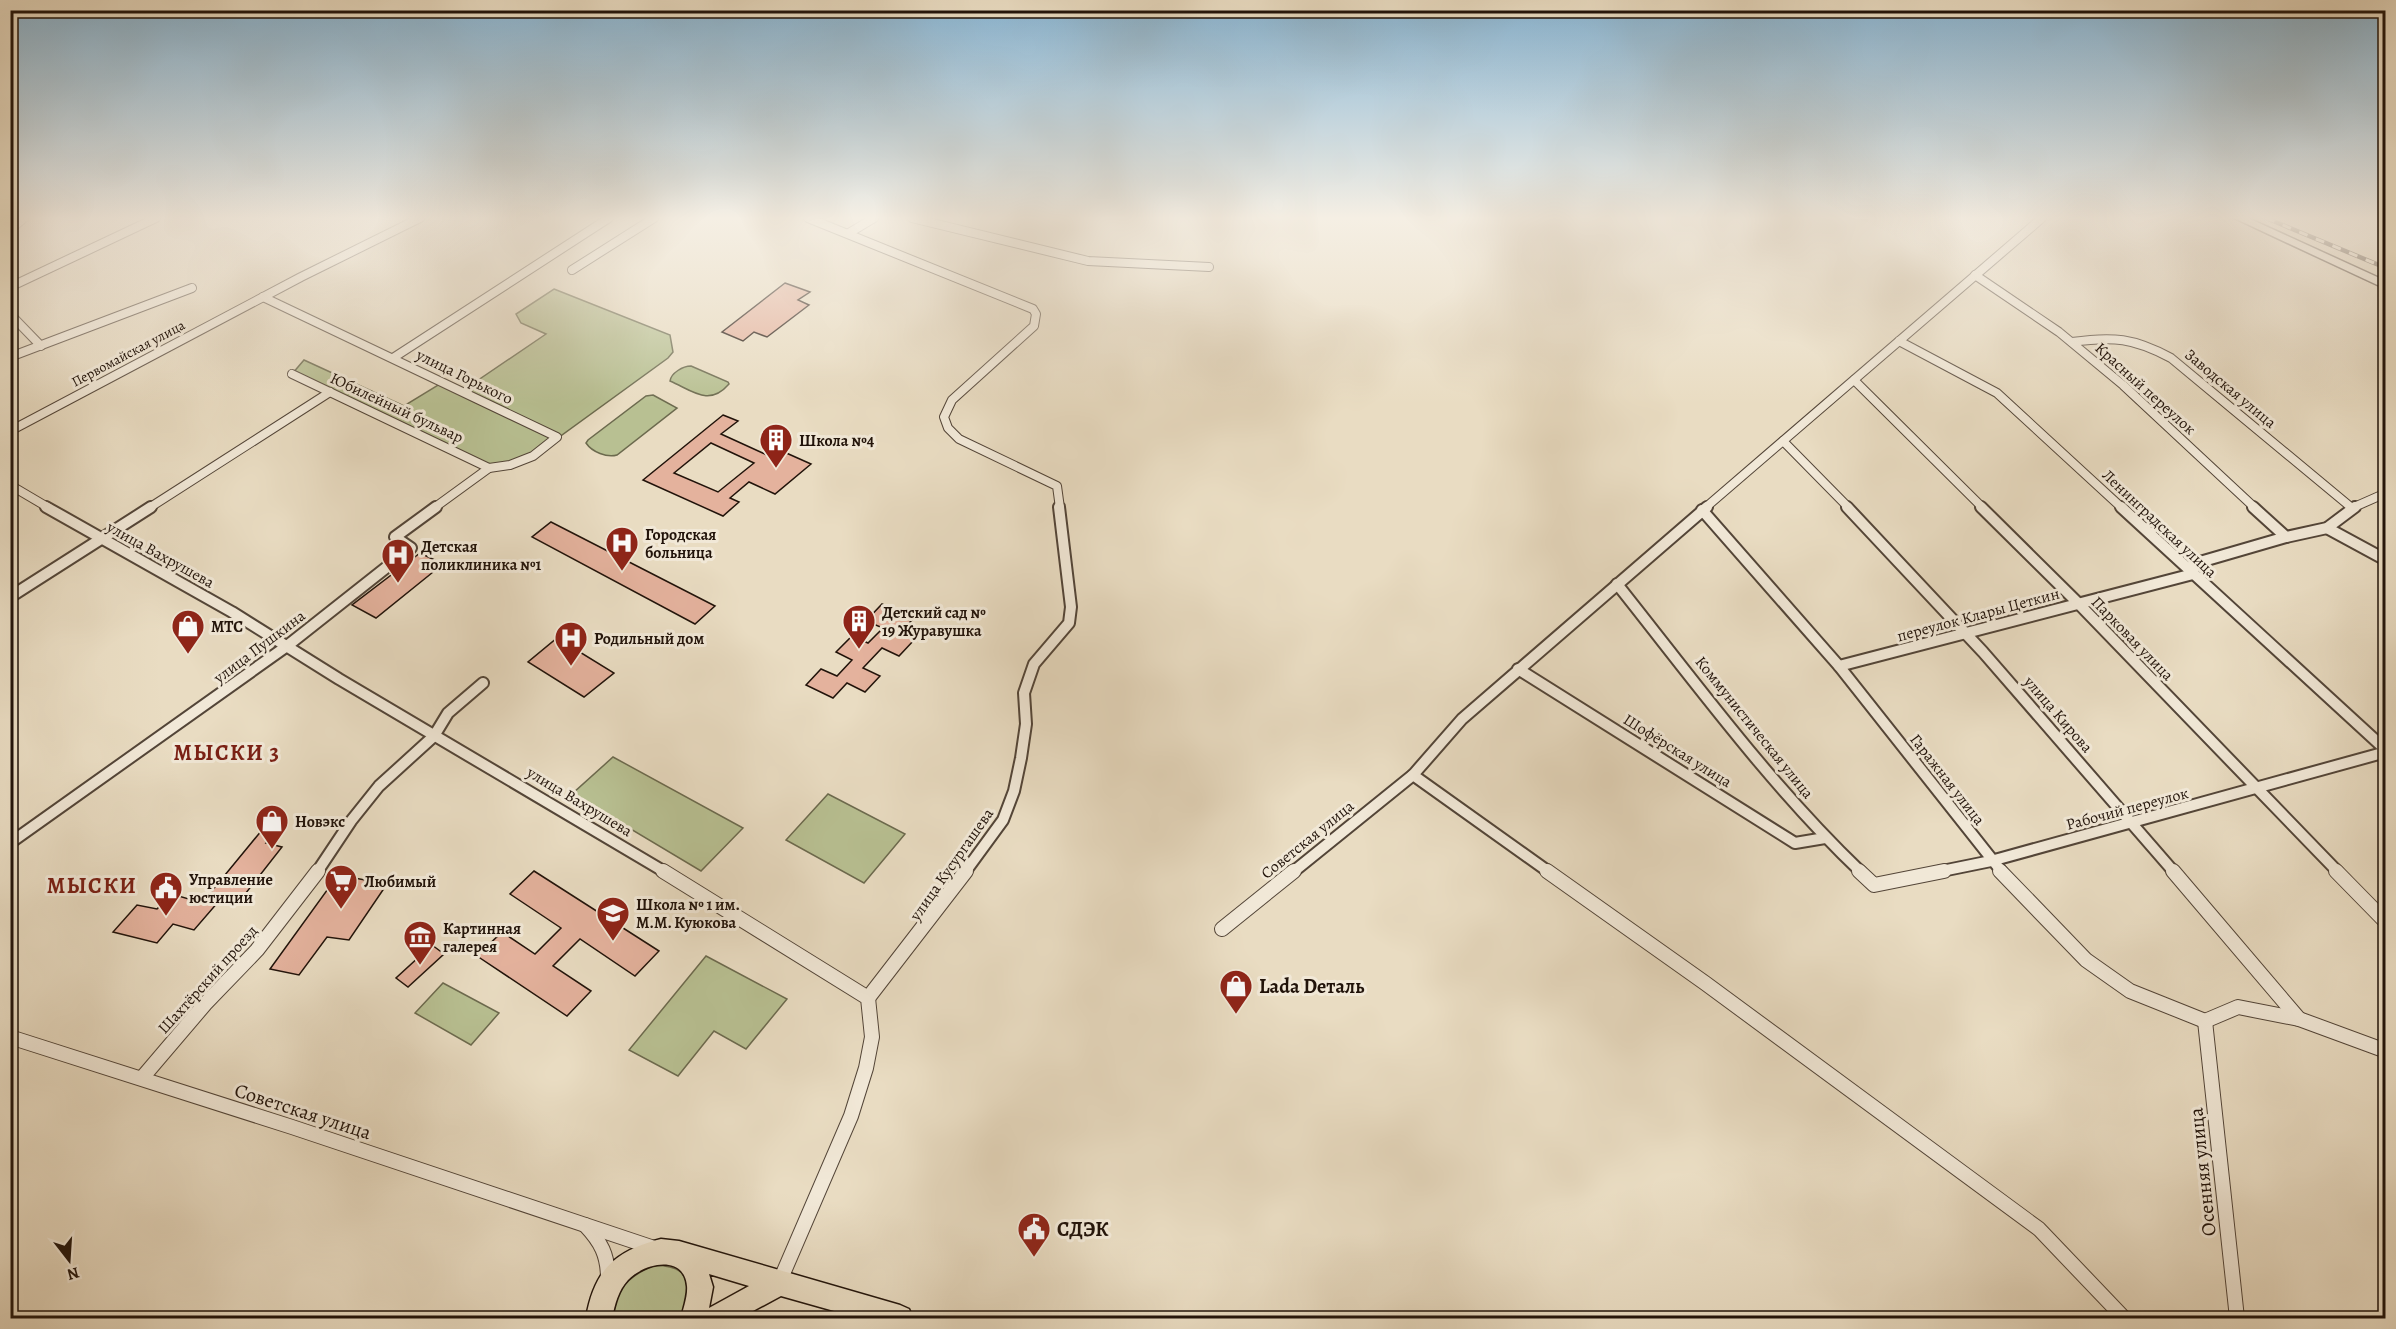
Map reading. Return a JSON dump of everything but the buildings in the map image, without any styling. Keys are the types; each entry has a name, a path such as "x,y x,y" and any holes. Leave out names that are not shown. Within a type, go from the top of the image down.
{"main road":[{"path":"670,1252 693,1264 700,1280 700,1300 694,1318"},
{"path":"599,1307 622,1267 641,1255 670,1252 900,1318"},
{"path":"716,1318 779,1283"}],"street":[{"path":"10,287 25,280"},
{"name":"Первомайская улица","path":"10,431 295,280"},
{"name":"улица Горького","path":"393,358 513,280"},
{"name":"улица Кусургашева","path":"868,998 927,924 1003,820 1018,777 1026,724 1024,693 1029,678 1042,652 1062,633 1071,616 1057,486 1046,477 972,447 950,429 944,420 945,412 952,400 1035,323 1036,314 1028,306 964,280"},
{"name":"Советская улица","path":"1222,929 1413,775 1462,720 1518,669 1970,280"},
{"name":"Красный переулок","path":"1983,280 2072,342 2123,385 2286,537"},
{"path":"10,357 192,288"},
{"path":"263,297 393,358"},
{"path":"10,314 41,346"},
{"name":"Заводская улица","path":"2072,342 2116,337 2144,342 2171,358 2352,508"},
{"name":"Ленинградская улица","path":"1899,341 1997,393 2385,751"},
{"name":"улица Горького","path":"393,358 557,437 533,456 510,465 489,468"},
{"name":"Юбилейный бульвар","path":"292,374 489,468"},
{"name":"Парковая улица","path":"1854,380 2078,603 2259,788 2385,922"},
{"path":"10,597 330,392"},
{"name":"улица Кирова","path":"1783,441 1966,634 2133,823 2299,1019"},
{"name":"улица Пушкина","path":"10,843 287,646 336,604 411,548 395,537 489,468"},
{"name":"улица Вахрушева","path":"10,485 99,538 232,612 434,736 604,834 868,998"},
{"name":"переулок Клары Цеткин","path":"1839,666 2193,574 2193,564 2326,528 2352,508 2385,493"},
{"name":"Гаражная улица","path":"1702,510 1839,666 1991,861 2086,960 2130,991 2205,1021"},
{"path":"2326,528 2385,560"},
{"name":"Коммунистическая улица","path":"1617,584 1768,772 1825,838 1874,885"},
{"name":"Шофёрская улица","path":"1518,669 1795,843 1825,838"},
{"name":"Шахтёрский проезд","path":"142,1078 206,1004 258,950 308,886 351,822 379,786 434,736 437,726 444,717 483,683"},
{"name":"Рабочий переулок","path":"1874,885 1991,861 2385,751"},
{"path":"1413,775 1705,983 2039,1229 2124,1318"},
{"path":"779,1283 851,1116 866,1068 872,1037 868,998"},
{"path":"2205,1021 2238,1007 2299,1019 2385,1051"},
{"name":"Осенняя улица","path":"2205,1021 2237,1318"},
{"name":"Советская улица","path":"10,1037 142,1078 670,1252"},
{"path":"583,1223 606,1247 609,1263 599,1307"}],"green space":[{"path":"554,289 670,335 673,352 668,358 533,456 489,468 292,374 304,360 404,406 443,382 462,391 546,334 521,323 516,314"},
{"path":"691,366 729,384 715,395 708,396 670,381 678,370"},
{"path":"653,395 677,408 617,455 600,454 586,443 646,396"},
{"path":"613,757 743,828 701,871 572,794"},
{"path":"828,794 905,834 864,883 786,840"},
{"path":"706,956 787,999 746,1049 714,1031 678,1076 629,1050"},
{"path":"443,983 499,1013 471,1045 415,1013"},
{"path":"655,1265 672,1267 682,1273 685,1278 687,1305 683,1318 613,1318 613,1308 619,1292 638,1273"}],"place":[{"name":"Школа №4","path":"776,469"},
{"name":"Городская больница","path":"622,572"},
{"name":"Детская поликлиника №1","path":"398,584"},
{"name":"Детский сад № 19 Журавушка","path":"859,650"},
{"name":"МТС","path":"188,655"},
{"name":"Родильный дом","path":"571,667"},
{"name":"Новэкс","path":"272,850"},
{"name":"Любимый","path":"341,910"},
{"name":"Управление юстиции","path":"166,917"},
{"name":"Школа № 1 им. М.М. Куюкова","path":"613,942"},
{"name":"Картинная галерея","path":"420,966"},
{"name":"Lada Dеталь","path":"1236,1015"},
{"name":"СДЭК","path":"1034,1258"}],"district":[{"name":"МЫСКИ 3","path":"227,752"},
{"name":"МЫСКИ","path":"92,885"}]}
